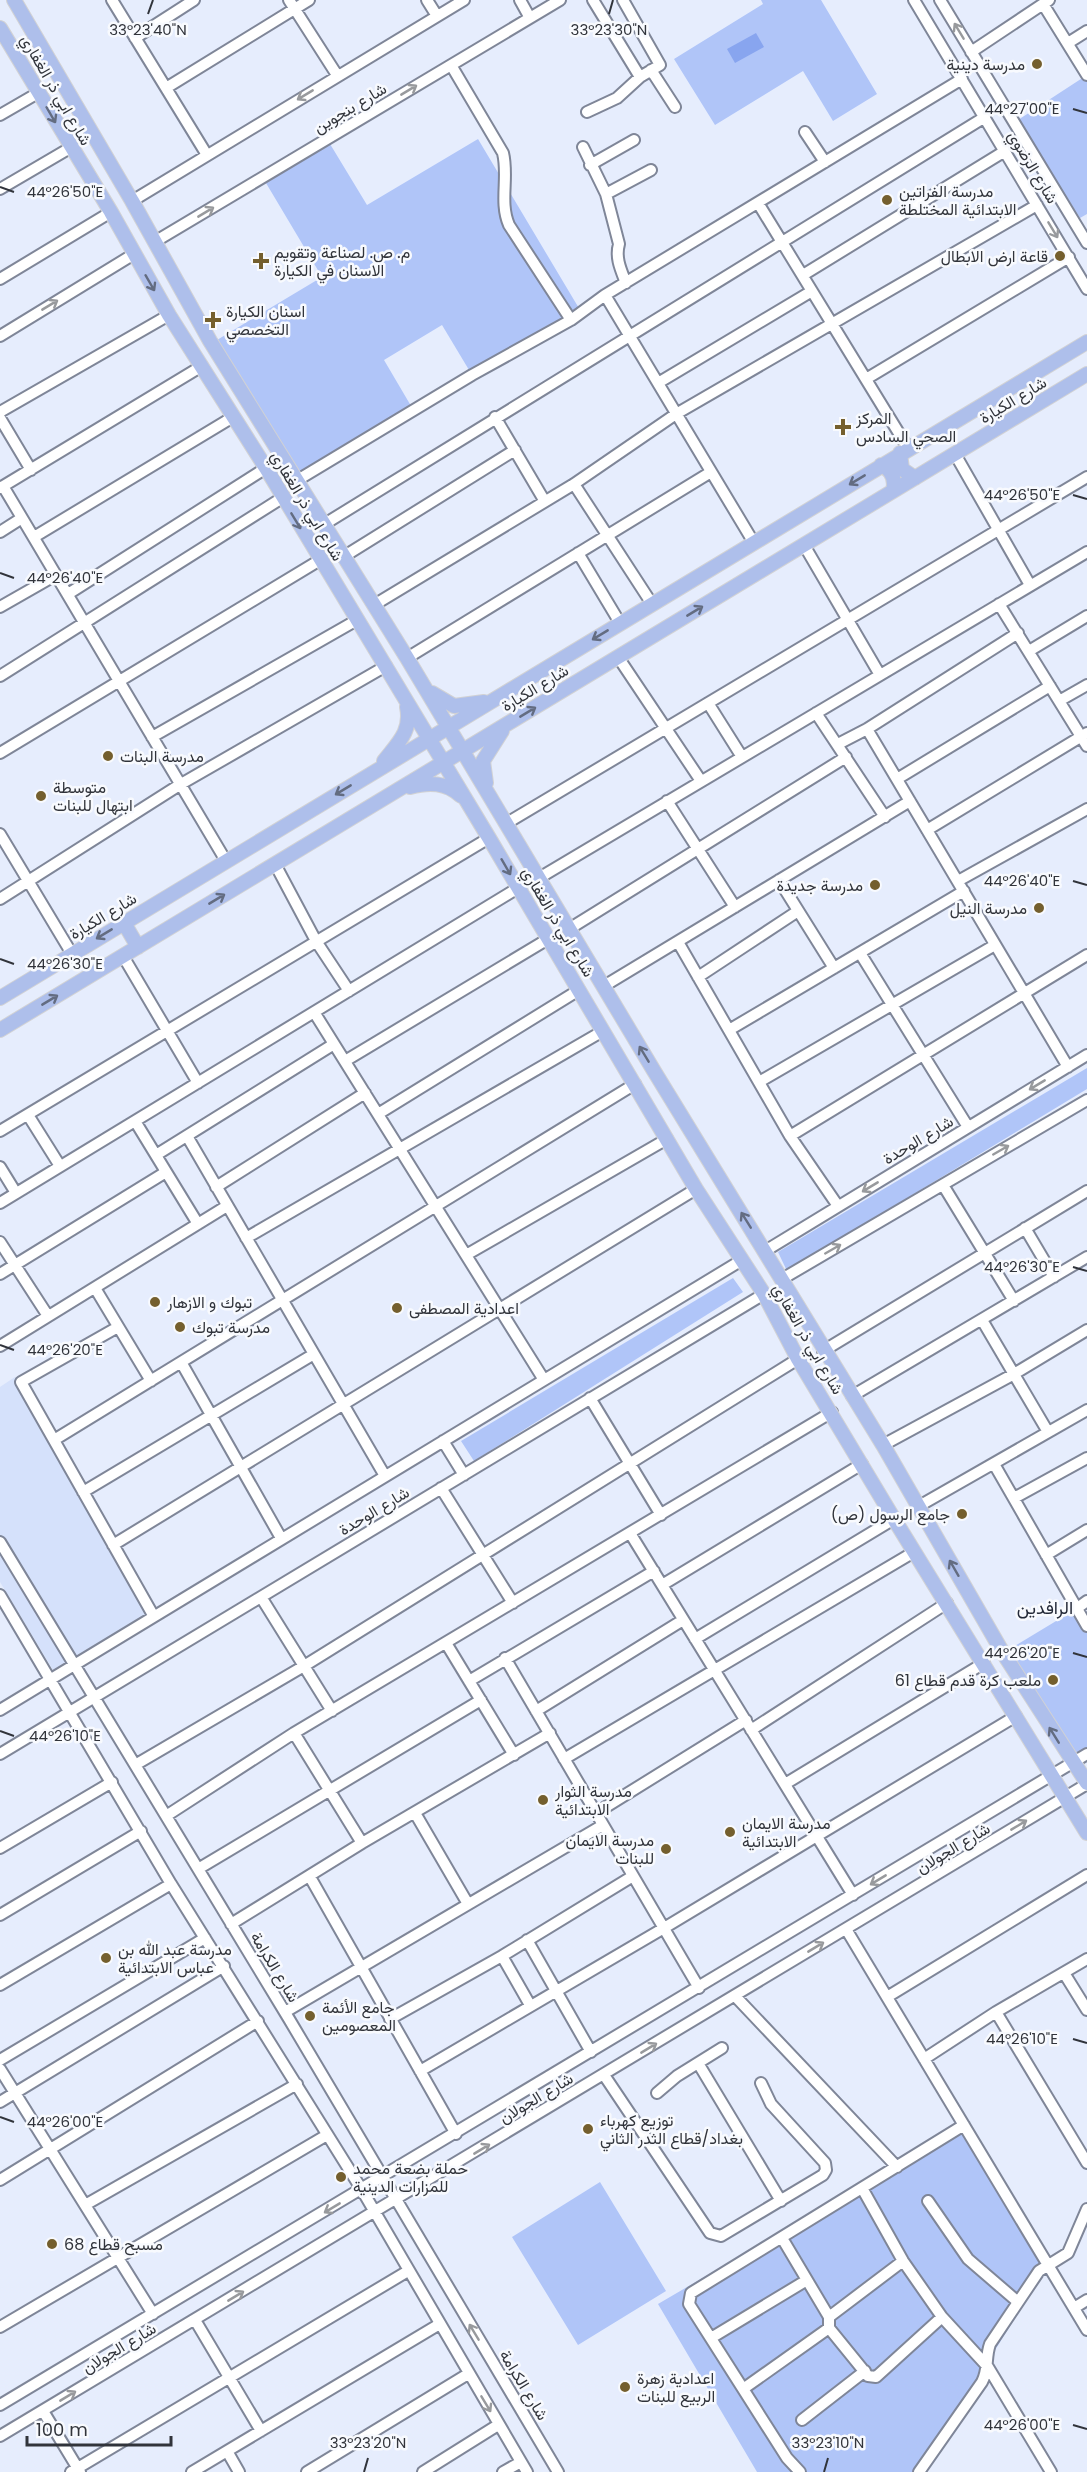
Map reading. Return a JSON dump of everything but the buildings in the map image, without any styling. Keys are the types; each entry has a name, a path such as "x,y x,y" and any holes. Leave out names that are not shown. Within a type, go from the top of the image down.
{"main road":[{"name":"شارع ابي ذر الغفاري","path":"14,0 156,242 210,341 407,658 782,1279 823,1351 883,1445 1003,1653 1087,1784"},
{"name":"شارع ابي ذر الغفاري","path":"1,34 111,212 169,315 386,666 696,1189 764,1294 798,1359 832,1412 894,1519 1087,1833"},
{"name":"شارع الكيارة","path":"0,998 904,450 1087,342"},
{"name":"شارع الكيارة","path":"0,1030 1087,374"},
{"path":"263,464 277,450"},
{"path":"904,450 902,469 915,478"},
{"path":"881,465 891,474 893,491"},
{"path":"423,685 445,703 454,706 492,701"},
{"path":"378,769 407,729 409,719 405,699"},
{"path":"489,794 483,772 483,760 507,724"},
{"path":"399,790 426,784 444,785 453,789 468,803"},
{"path":"124,923 138,947"},
{"path":"563,964 583,952"},
{"path":"874,1484 897,1470"}],"street":[{"path":"112,0 207,155"},
{"path":"135,38 195,0"},
{"path":"166,88 292,4 309,0"},
{"path":"427,0 437,16"},
{"path":"132,201 464,0"},
{"path":"520,0 530,18"},
{"name":"شارع بنجوين","path":"156,242 560,0"},
{"path":"593,0 640,77"},
{"path":"587,112 617,98 640,77 660,65 623,0"},
{"name":"شارع الرضوي","path":"914,0 1087,289"},
{"name":"شارع الرضوي","path":"940,0 1087,243"},
{"path":"971,52 1046,2 1087,75"},
{"path":"292,4 337,75"},
{"path":"1068,43 1087,31"},
{"path":"451,65 503,153 506,168 504,209 509,225 571,320"},
{"path":"651,70 675,107"},
{"path":"296,481 472,375 571,320 605,295 825,162 964,82 986,76"},
{"path":"0,115 38,93"},
{"path":"323,525 985,117"},
{"path":"805,132 825,162"},
{"path":"590,165 634,140"},
{"path":"583,147 606,194 619,244 616,252 618,263 626,283"},
{"path":"0,189 70,148"},
{"path":"802,275 1005,151"},
{"path":"606,194 651,170"},
{"path":"758,203 866,379 904,450"},
{"path":"374,605 574,483 676,414 1037,205"},
{"path":"0,279 111,212"},
{"path":"0,336 134,254"},
{"path":"866,379 1068,256"},
{"path":"658,383 812,291"},
{"path":"605,295 754,543"},
{"path":"0,412 169,315"},
{"path":"202,366 2,487 226,861"},
{"path":"34,537 233,417"},
{"path":"495,417 544,500"},
{"path":"0,418 31,470"},
{"path":"343,557 515,450"},
{"path":"955,454 1030,585"},
{"path":"68,594 263,464"},
{"path":"407,658 711,472"},
{"path":"507,823 1087,477"},
{"path":"574,483 652,604"},
{"path":"0,676 282,498"},
{"path":"0,532 22,518"},
{"path":"804,545 880,675"},
{"path":"539,878 1087,552"},
{"path":"578,553 620,623"},
{"path":"0,753 320,560"},
{"path":"0,607 56,575"},
{"path":"927,830 1085,738 1059,701 999,604"},
{"path":"1029,651 1087,616"},
{"path":"152,737 357,620"},
{"path":"838,744 867,729 1018,633"},
{"path":"618,657 700,781"},
{"path":"0,899 181,784 386,666"},
{"path":"1059,701 1087,685"},
{"path":"897,779 1050,686"},
{"path":"708,703 742,757"},
{"path":"816,712 885,817"},
{"path":"867,729 1068,1067"},
{"path":"569,929 846,757"},
{"path":"667,801 735,907"},
{"path":"604,986 910,801"},
{"path":"958,881 1087,809"},
{"path":"0,834 72,954"},
{"path":"0,1131 489,838"},
{"path":"275,864 316,941 349,991"},
{"path":"779,880 834,968"},
{"path":"0,1203 518,888"},
{"path":"729,1030 964,891"},
{"path":"698,977 798,911"},
{"path":"345,1061 548,939"},
{"path":"678,942 790,1136 838,1206"},
{"path":"759,1082 995,945"},
{"path":"860,953 968,1127"},
{"path":"790,1136 1087,955"},
{"path":"123,956 198,1083"},
{"path":"378,1114 579,990"},
{"path":"314,1012 544,1380"},
{"path":"246,1238 603,1031"},
{"path":"156,1155 334,1044"},
{"name":"شارع الوحدة","path":"765,1251 1087,1055"},
{"path":"54,1440 635,1084"},
{"path":"216,1187 365,1093"},
{"path":"782,1279 1087,1100"},
{"path":"28,1114 60,1166"},
{"path":"135,1121 198,1224"},
{"path":"187,1136 385,1476"},
{"path":"466,1255 667,1139"},
{"path":"0,1167 16,1193"},
{"path":"0,1274 166,1172"},
{"path":"943,1185 1014,1301"},
{"path":"113,1545 696,1189"},
{"path":"823,1351 1087,1191"},
{"path":"0,1346 227,1206"},
{"path":"1025,1228 1054,1277"},
{"path":"0,1242 48,1316"},
{"path":"852,1396 1087,1257"},
{"name":"شارع الوحدة","path":"0,1710 153,1615 742,1260"},
{"path":"95,1288 151,1381"},
{"name":"شارع الوحدة","path":"0,1754 764,1294"},
{"path":"982,1320 1048,1432"},
{"path":"118,1327 21,1382 153,1615"},
{"path":"883,1445 1014,1374 1087,1330"},
{"path":"83,1492 314,1354"},
{"path":"135,1765 304,1666 798,1359"},
{"path":"181,1362 281,1538"},
{"path":"590,1398 661,1515"},
{"path":"919,1506 1087,1410"},
{"path":"166,1816 294,1733 832,1412"},
{"path":"442,1441 464,1475"},
{"path":"1014,1498 1087,1458"},
{"path":"662,1585 862,1464"},
{"path":"994,1464 1087,1626"},
{"path":"441,1488 513,1603"},
{"path":"695,1639 894,1519"},
{"path":"1046,1555 1087,1530"},
{"path":"630,1533 853,1895"},
{"name":"شارع الكرامة","path":"0,1542 285,2012 558,2472"},
{"path":"564,1759 716,1672 914,1552"},
{"path":"469,1681 654,1571"},
{"path":"0,1595 171,1884 362,2190 438,2325 527,2472"},
{"path":"261,1597 332,1711"},
{"path":"1076,1609 1087,1602"},
{"path":"596,1813 748,1725 947,1603"},
{"path":"0,1618 10,1612"},
{"path":"536,1711 684,1620"},
{"path":"446,1643 514,1755"},
{"path":"505,1658 699,1988"},
{"path":"785,1784 984,1663"},
{"path":"198,1869 481,1700"},
{"path":"420,2071 664,1928 1016,1716"},
{"path":"294,1733 331,1788 362,1843"},
{"path":"231,1924 362,1843 550,1733"},
{"name":"شارع الجولان","path":"0,2405 1087,1754"},
{"path":"0,1848 112,1782"},
{"name":"شارع الجولان","path":"0,2436 1087,1784"},
{"path":"415,1813 468,1904"},
{"path":"285,2012 603,1825"},
{"path":"0,1915 141,1831"},
{"path":"887,1997 1087,1875"},
{"path":"390,2019 502,1956 633,1876"},
{"path":"310,1877 456,2134"},
{"path":"0,1985 171,1884"},
{"path":"846,1929 1087,2330"},
{"path":"0,2060 205,1938"},
{"path":"527,1940 591,2052"},
{"path":"502,1956 531,2005"},
{"path":"924,2059 996,2012 1087,1959"},
{"path":"0,2102 224,1966"},
{"path":"1064,1973 1087,2010"},
{"path":"735,1996 897,2167"},
{"path":"996,2012 1087,2163"},
{"path":"0,2180 258,2021"},
{"path":"657,2093 677,2076 722,2048"},
{"path":"698,2063 781,2201"},
{"path":"0,2069 153,2314"},
{"path":"604,2075 710,2233 721,2236 823,2175 826,2170 825,2163 771,2104 761,2083"},
{"path":"85,2205 297,2084"},
{"path":"800,2472 787,2458 689,2304 691,2293 964,2126"},
{"path":"0,2327 327,2134"},
{"path":"862,2188 903,2261 942,2317 988,2367 1051,2472"},
{"path":"928,2200 968,2259 1018,2302"},
{"path":"922,2471 982,2382 988,2367 987,2355 990,2344 1039,2271 1068,2253 1087,2209"},
{"path":"782,2238 829,2316 829,2328 868,2376 876,2377 942,2317"},
{"path":"829,2316 903,2261"},
{"path":"42,2411 76,2471 408,2271"},
{"path":"711,2338 807,2280"},
{"path":"1074,2308 1087,2300"},
{"path":"195,2320 261,2431"},
{"path":"192,2472 438,2325"},
{"path":"743,2389 829,2328"},
{"path":"802,2420 865,2371"},
{"path":"307,2472 468,2374"},
{"path":"423,2472 498,2425"},
{"path":"227,2451 239,2472"},
{"path":"503,2472 521,2462"}],"shaded area":[{"path":"761,0 821,0 877,94 833,121 803,71 715,125 674,59 763,4"},
{"path":"756,33 764,47 735,63 727,49"},
{"path":"1087,75 1087,214 1080,218 1018,120"},
{"path":"327,139 367,205 478,139 580,310 472,375 442,325 384,360 414,411 300,480 217,340 322,277 263,178"},
{"path":"1087,1068 1087,1089 787,1271 778,1252"},
{"path":"733,1278 743,1292 474,1461 461,1441"},
{"path":"15,1377 148,1613 53,1670 0,1582 0,1387"},
{"name":"ملعب كرة قدم قطاع 61","path":"1076,1609 1087,1627 1087,1747 1069,1758 1003,1653"},
{"path":"964,2125 1048,2265 919,2472 757,2472 658,2304"},
{"path":"600,2182 666,2291 578,2345 512,2237"}],"place":[{"name":"مدرسة دينية","path":"1037,64"},
{"name":"مدرسة الفراتين الابتدائية المختلطة","path":"887,200"},
{"name":"قاعة ارض الابطال","path":"1060,256"},
{"name":"م. ص. لصناعة وتقويم الاسنان في الكيارة","path":"261,261"},
{"name":"اسنان الكيارة التخصصي","path":"213,320"},
{"name":"المركز الصحي السادس","path":"843,427"},
{"name":"مدرسة البنات","path":"108,756"},
{"name":"متوسطة ابتهال للبنات","path":"41,796"},
{"name":"مدرسة جديدة","path":"875,885"},
{"name":"مدرسة النيل","path":"1039,908"},
{"name":"تبوك و الازهار","path":"155,1302"},
{"name":"اعدادية المصطفى","path":"397,1308"},
{"name":"مدرسة تبوك","path":"180,1327"},
{"name":"جامع الرسول (ص)","path":"962,1514"},
{"name":"ملعب كرة قدم قطاع 61","path":"1053,1680"},
{"name":"مدرسة الثوار الابتدائية","path":"543,1800"},
{"name":"مدرسة الايمان الابتدائية","path":"730,1832"},
{"name":"مدرسة الايمان للبنات","path":"666,1849"},
{"name":"مدرسة عبد الله بن عباس الابتدائية","path":"106,1958"},
{"name":"جامع الأئمة المعصومين","path":"310,2016"},
{"name":"توزيع كهرباء بغداد/قطاع الثدر الثاني","path":"588,2129"},
{"name":"حملة بضعة محمد للمزارات الدينية","path":"341,2177"},
{"name":"مسبح قطاع 68","path":"52,2244"},
{"name":"اعدادية زهرة الربيع للبنات","path":"625,2387"}],"district":[{"name":"الرافدين","path":"1045,1607"}]}
